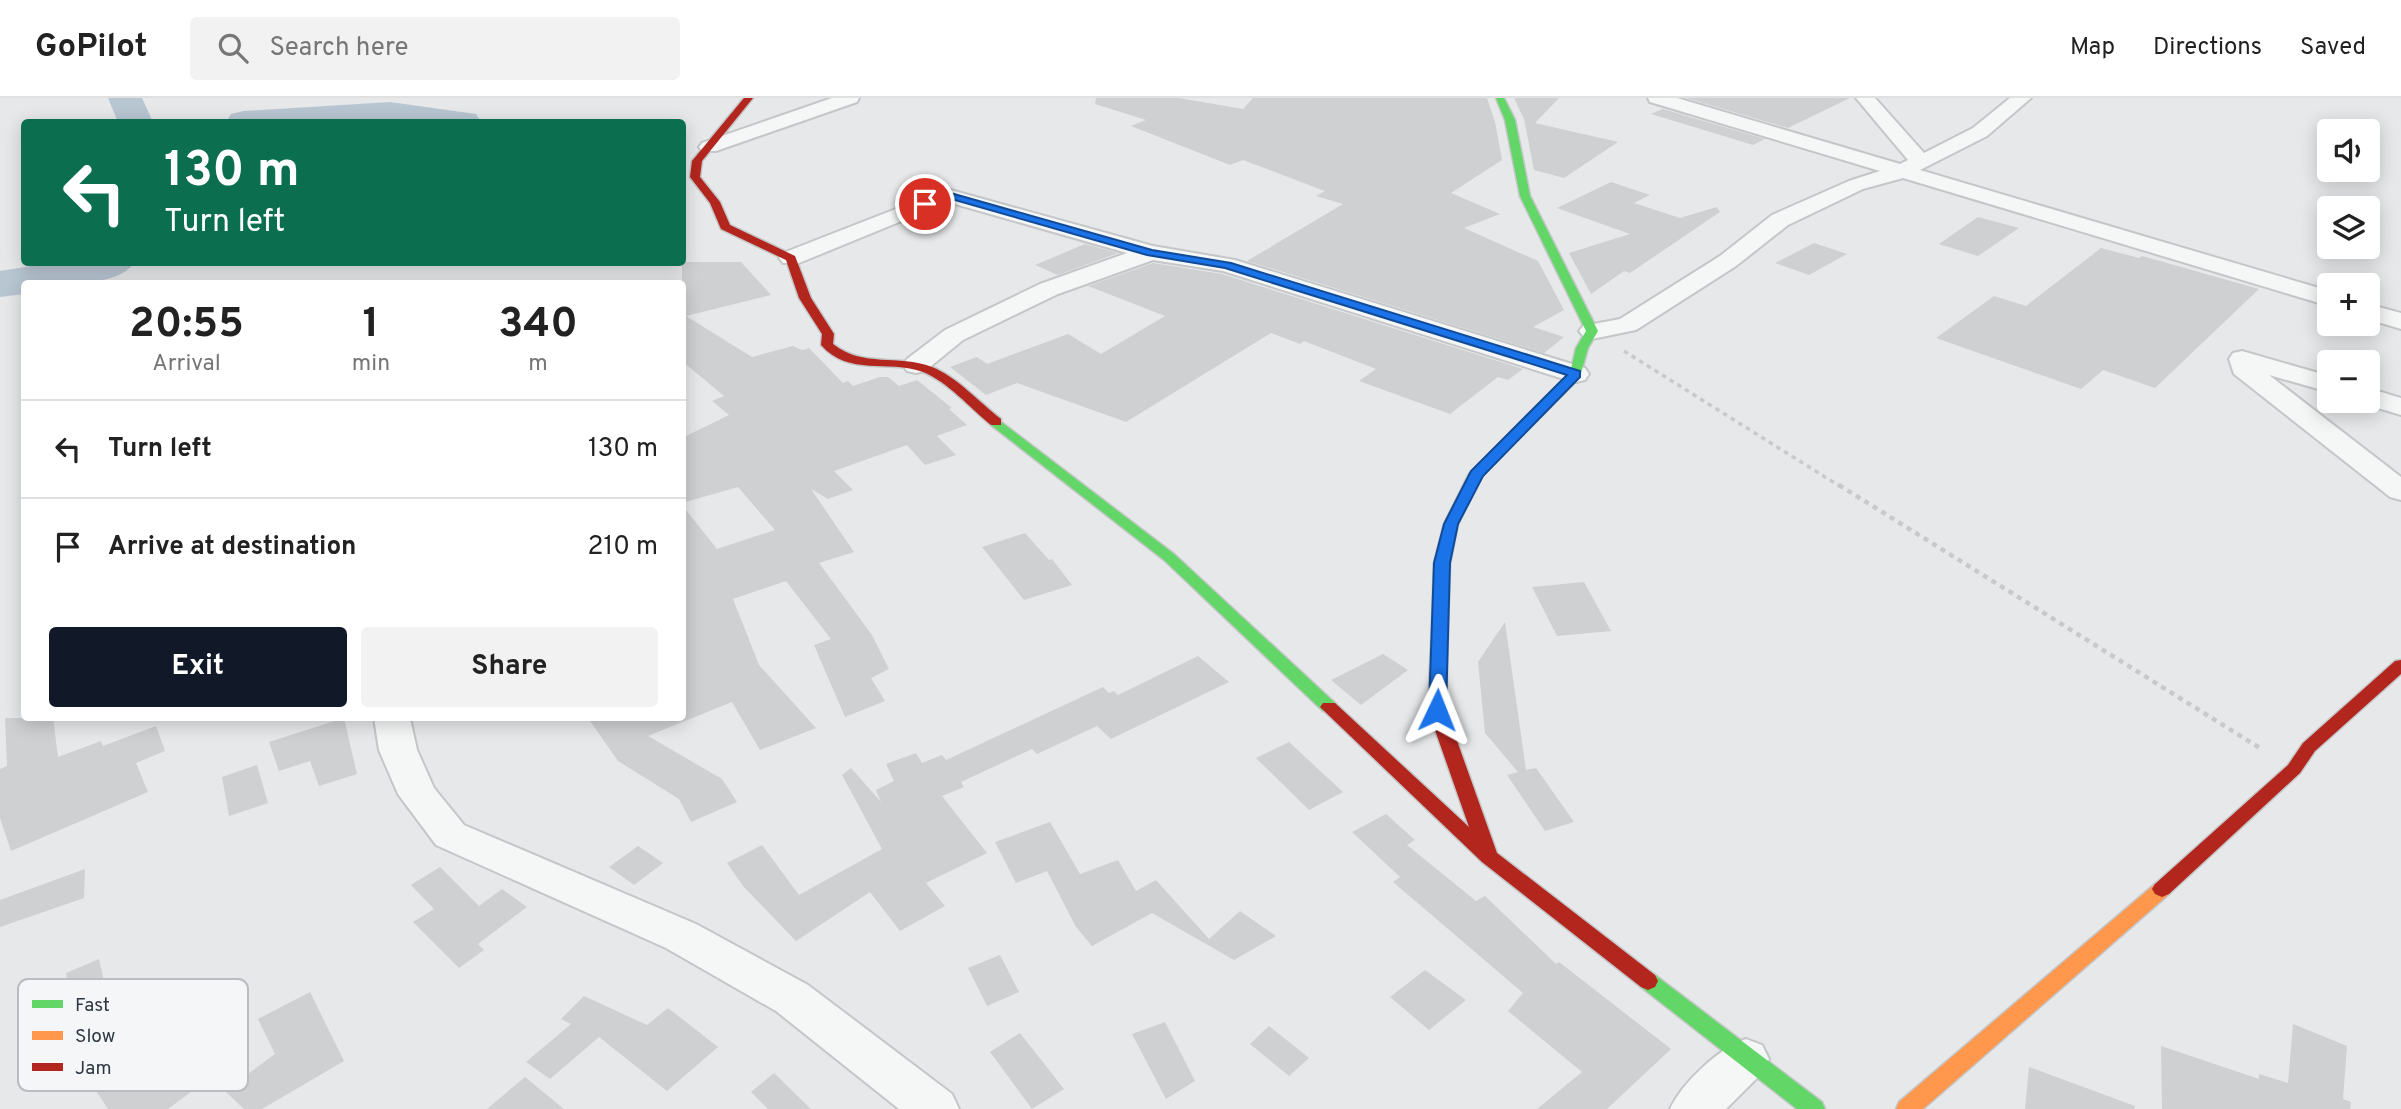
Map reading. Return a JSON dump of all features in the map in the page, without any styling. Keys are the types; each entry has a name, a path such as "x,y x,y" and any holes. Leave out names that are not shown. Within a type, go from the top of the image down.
{"street":[{"path":"749,98 697,161 695,177 715,202 725,227 790,258 805,298 828,334 827,345 835,356 877,366 916,365 929,370 1169,558 1489,857 1746,1059 1814,1109"},
{"path":"709,147 850,98"},
{"path":"1500,98 1510,121 1523,194 1591,331"},
{"path":"1657,98 1911,167 2317,295"},
{"path":"1865,98 1911,167"},
{"path":"1591,331 1627,325 1728,261 1780,220 1856,185 1911,167 1980,132 2022,98"},
{"path":"790,258 947,195 1151,253 1227,265 1576,374"},
{"path":"916,365 954,335 1049,289 1151,253"},
{"path":"2380,315 2401,321"},
{"path":"1489,857 1437,710 1442,563 1451,524 1476,474 1576,374 1582,348 1591,331"},
{"path":"2317,381 2242,359 2243,368 2401,491"},
{"path":"2380,400 2401,407"},
{"path":"1907,1109 2102,943 2294,769 2309,747 2401,665"},
{"path":"393,721 398,750 416,794 450,835 681,936 792,998 935,1109"},
{"path":"1693,1109 1746,1059"}],"path":[{"path":"1591,331 2294,769"}],"building":[{"path":"1096,98 1179,98 1243,109 1253,98 1487,98 1495,122 1502,160 1451,193 1500,214 1464,228 1538,261 1564,310 1533,327 1564,337 1544,353 1247,261 1343,204 1316,196 1325,191 1243,160 1230,165 1131,126 1146,120 1095,104"},
{"path":"1514,98 1559,98 1535,123 1618,142 1564,178 1534,170 1524,119"},
{"path":"1686,98 1850,98 1788,128"},
{"path":"1663,109 1765,139 1753,145 1651,114"},
{"path":"1611,182 1650,195 1634,203 1680,218 1717,207 1720,212 1630,273 1624,271 1591,294 1569,253 1630,234 1557,208"},
{"path":"1978,217 2019,228 1978,256 1939,244"},
{"path":"1814,243 1847,254 1809,275 1775,263"},
{"path":"1085,244 1118,253 1058,275 1035,265"},
{"path":"2101,248 2139,258 2142,256 2259,289 2155,388 2103,370 2081,389 1936,338 1994,296 2026,306"},
{"path":"686,262 741,262 771,295 686,316 686,280 682,280 682,266 686,266"},
{"path":"1153,263 1222,274 1523,369 1508,380 1498,377 1450,414 1359,381 1376,369 1304,341 1300,344 1271,333 1126,422 1017,383 986,395 950,367 977,357 987,364 1068,334 1101,354 1165,316 1088,286"},
{"path":"686,316 752,357 793,346 802,350 809,348 843,383 848,381 853,386 880,377 888,377 899,386 917,380 952,408 949,409 967,425 937,436 956,455 925,465 907,445 834,471 853,490 828,499 811,489 854,552 819,563 872,635 889,669 871,678 885,701 845,717 814,645 831,639 786,581 733,599 759,665 816,728 760,750 732,702 686,721 686,510 717,549 775,530 738,487 686,502 686,436 729,415 712,401 724,396 686,364"},
{"path":"1025,533 1049,560 1052,559 1072,585 1024,600 982,547"},
{"path":"1584,582 1611,631 1557,636 1532,587"},
{"path":"1505,622 1526,770 1536,768 1574,822 1545,831 1507,775 1518,772 1485,733 1478,662"},
{"path":"1383,654 1408,670 1361,705 1331,680"},
{"path":"1198,656 1229,682 1111,739 1097,726 1037,754 1032,749 961,782 964,787 942,796 987,853 926,883 945,906 900,931 870,892 796,941 743,886 727,863 762,845 799,895 882,849 842,775 851,768 881,802 876,790 894,781 886,764 916,753 922,763 942,755 946,760 1103,687 1109,693 1114,691 1118,695"},
{"path":"5,718 53,721 58,757 101,741 103,746 156,726 165,751 136,763 148,792 11,851 0,818 0,769 7,766"},
{"path":"335,721 345,721 357,774 319,786 310,761 279,771 269,742"},
{"path":"590,721 685,721 648,736 722,779 737,802 691,822 679,799 618,761"},
{"path":"1289,742 1343,792 1309,810 1256,758"},
{"path":"257,765 268,803 229,816 222,777"},
{"path":"1386,814 1415,840 1407,845 1476,901 1485,896 1556,964 1559,962 1671,1049 1607,1109 1537,1109 1582,1072 1508,1011 1523,993 1393,882 1400,877 1352,832"},
{"path":"1050,822 1080,874 1118,860 1136,891 1156,880 1209,939 1240,911 1276,936 1234,960 1152,913 1092,946 1076,927 1047,871 1016,883 995,842"},
{"path":"638,846 663,863 634,885 609,867"},
{"path":"440,867 479,906 502,889 527,907 478,944 484,950 459,968 413,922 434,909 411,885"},
{"path":"85,869 84,898 0,927 0,900"},
{"path":"1000,955 1019,992 987,1006 968,968"},
{"path":"99,959 103,979 67,979 66,973"},
{"path":"1425,970 1466,1000 1429,1030 1390,997"},
{"path":"310,992 344,1061 262,1109 244,1109 225,1091 248,1091 248,1074 275,1054 258,1019"},
{"path":"584,996 647,1025 668,1008 718,1047 667,1091 599,1037 550,1079 526,1062 571,1024 561,1019"},
{"path":"1165,1022 1195,1081 1166,1099 1132,1034"},
{"path":"2293,1024 2347,1046 2343,1099 2351,1102 2350,1109 2162,1109 2161,1046 2259,1079 2259,1074 2288,1083"},
{"path":"1269,1026 1309,1058 1289,1076 1250,1044"},
{"path":"1020,1033 1064,1089 1032,1109 990,1052"},
{"path":"2029,1067 2135,1106 2134,1109 2025,1109"},
{"path":"774,1073 811,1109 768,1109 751,1092"},
{"path":"525,1077 564,1109 487,1109"},
{"path":"96,1091 192,1091 168,1109 108,1109"}],"waterway":[{"path":"125,98 134,119"},
{"path":"288,119 390,112 441,119"},
{"path":"27,280 100,266"},
{"path":"0,284 21,281"}],"traffic: fast":[{"path":"1440,624 1442,563 1451,524 1476,474 1576,374 1582,348 1592,331 1525,196 1510,120 1500,98"},
{"path":"996,422 1169,557 1329,707"},
{"path":"1648,981 1814,1109"}],"traffic: slow":[{"path":"1907,1109 2162,889"}],"traffic: jam":[{"path":"749,98 697,161 695,177 715,202 725,227 791,258 805,298 828,334 827,345 838,354 862,362 926,369 951,385 996,422"},
{"path":"1440,624 1437,710 1489,857 1648,981"},
{"path":"2162,889 2294,769 2309,747 2401,665"},
{"path":"1329,707 1485,853"}],"route":[{"path":"925,204 947,195 979,201 1151,253 1227,265 1576,374 1476,474 1451,524 1442,563 1437,710"}]}
